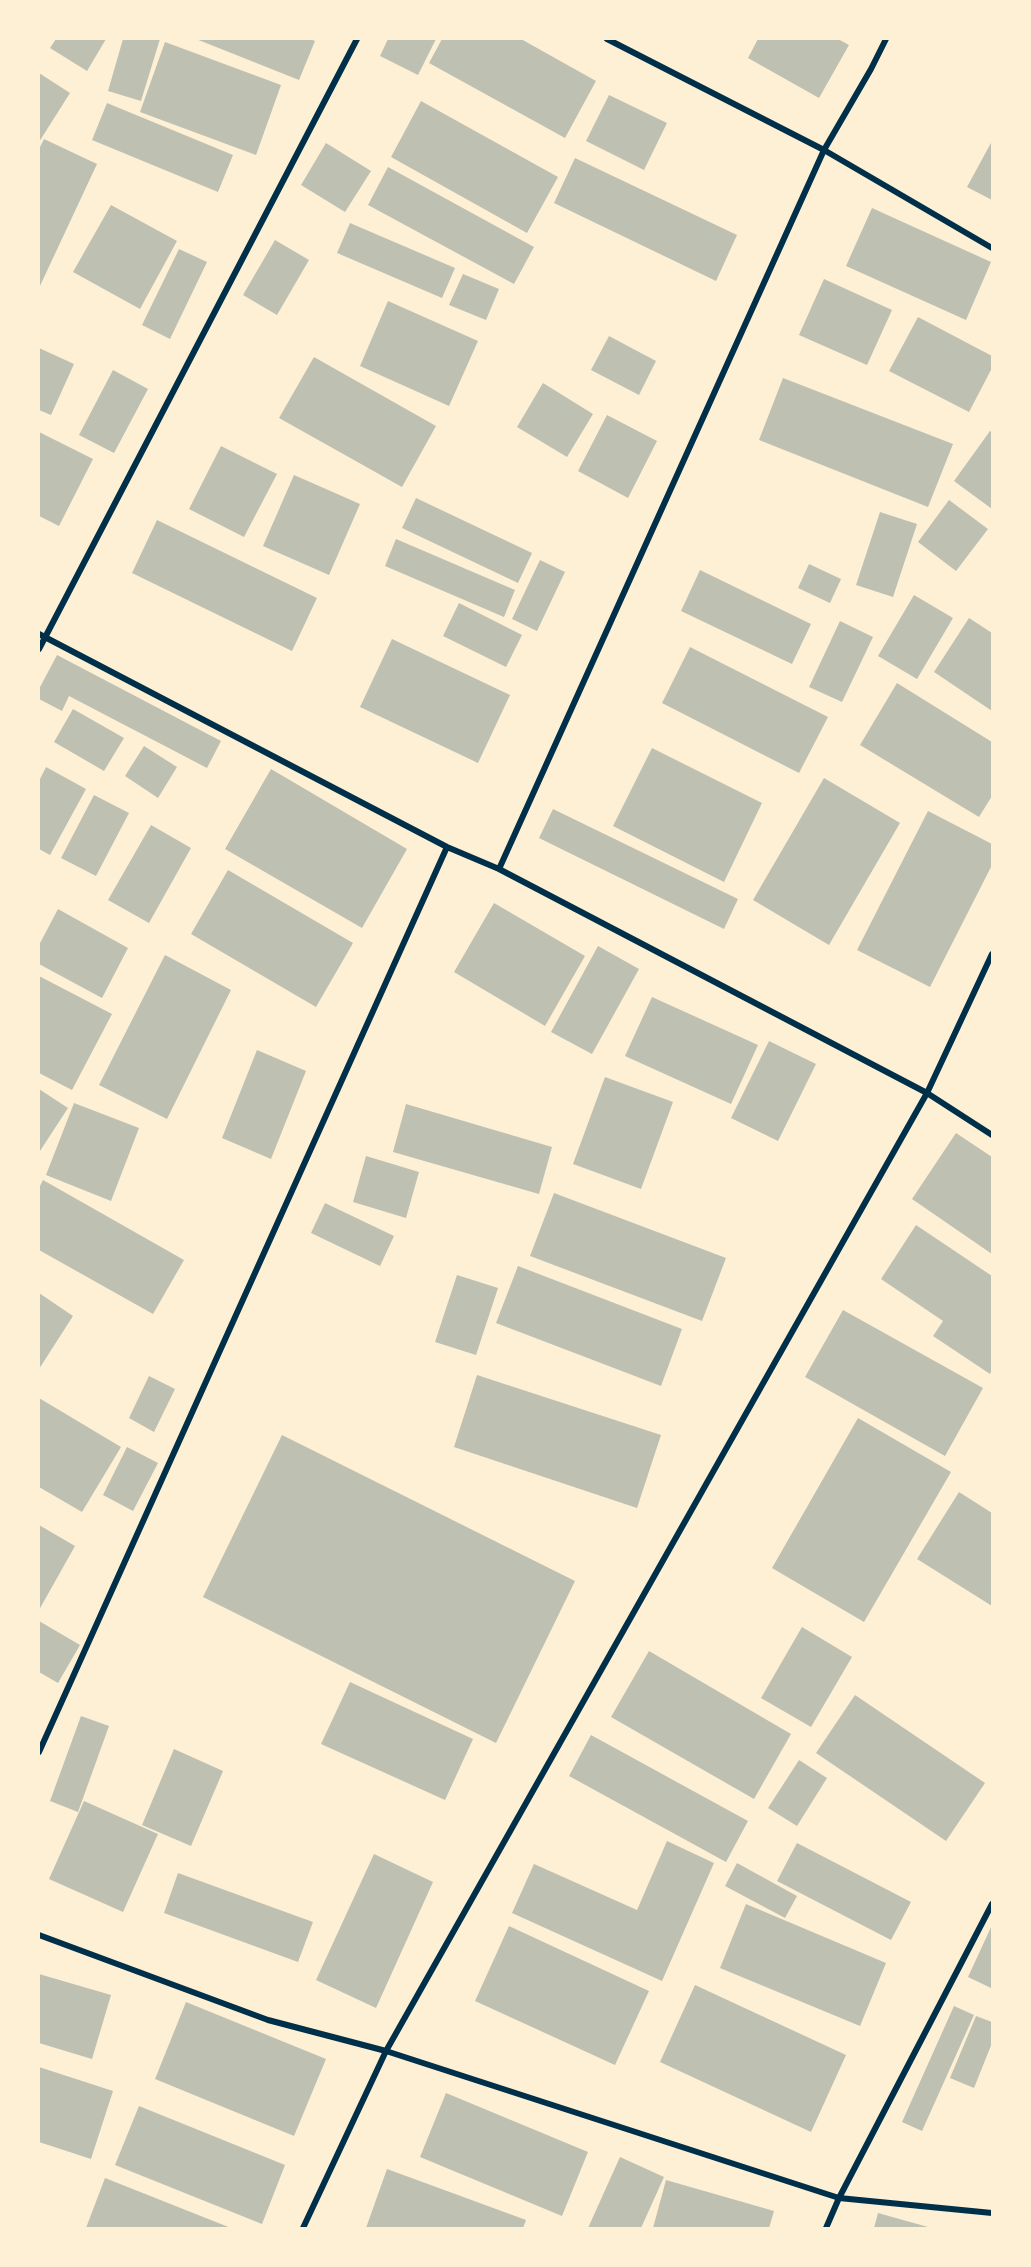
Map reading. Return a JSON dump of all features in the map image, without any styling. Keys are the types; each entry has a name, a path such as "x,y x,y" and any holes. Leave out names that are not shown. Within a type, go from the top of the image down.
{"street":[{"path":"39,649 42,635 357,39"},
{"path":"607,39 824,150 992,248"},
{"path":"499,869 824,150 886,39"},
{"path":"42,635 447,847 499,869 927,1093 992,1135"},
{"path":"39,1752 447,847"},
{"path":"303,2228 386,2051 927,1093 992,954"},
{"path":"826,2228 839,2198 992,1904"},
{"path":"39,1935 268,2020 386,2051 839,2198 992,2213"}],"building":[{"path":"56,39 106,39 87,71 50,48"},
{"path":"123,39 160,39 141,101 108,91"},
{"path":"196,39 310,39 315,41 299,80"},
{"path":"388,39 436,39 418,75 380,56"},
{"path":"442,39 521,39 596,81 565,138 429,63"},
{"path":"758,39 838,39 849,45 819,98 748,58"},
{"path":"165,42 281,85 256,155 140,112"},
{"path":"39,73 70,93 39,142"},
{"path":"609,95 667,123 644,170 586,141"},
{"path":"421,101 558,177 527,233 391,157"},
{"path":"107,103 233,155 218,192 92,140"},
{"path":"44,139 97,164 39,288 39,149"},
{"path":"992,141 992,200 967,187"},
{"path":"326,143 371,171 345,212 301,185"},
{"path":"575,158 737,235 716,281 554,203"},
{"path":"388,167 534,247 514,284 368,205"},
{"path":"111,205 177,241 140,309 73,272"},
{"path":"872,208 991,262 966,320 846,266"},
{"path":"350,223 455,268 442,298 337,253"},
{"path":"275,240 309,260 277,315 243,295"},
{"path":"179,249 207,262 170,339 142,325"},
{"path":"463,274 499,289 486,320 449,305"},
{"path":"824,279 892,310 867,365 799,335"},
{"path":"388,301 478,341 449,406 360,366"},
{"path":"918,317 992,356 992,368 969,412 889,371"},
{"path":"609,336 656,361 639,395 591,370"},
{"path":"39,348 74,364 51,415 39,410"},
{"path":"314,357 436,426 402,487 279,418"},
{"path":"113,370 148,389 114,453 79,435"},
{"path":"783,378 953,444 928,507 759,440"},
{"path":"543,383 593,414 567,457 517,427"},
{"path":"607,415 657,441 628,498 578,471"},
{"path":"990,431 992,432 992,509 954,481"},
{"path":"39,432 93,459 59,526 39,516"},
{"path":"221,446 277,474 244,537 189,509"},
{"path":"294,475 360,504 329,575 263,546"},
{"path":"416,498 532,553 518,583 402,528"},
{"path":"949,500 988,529 956,571 918,542"},
{"path":"880,512 917,524 893,597 856,585"},
{"path":"157,520 317,598 292,651 132,573"},
{"path":"396,539 515,590 504,617 385,566"},
{"path":"540,560 565,572 537,631 512,619"},
{"path":"809,564 841,579 830,603 798,588"},
{"path":"700,570 811,624 792,664 681,611"},
{"path":"914,595 953,618 917,679 878,656"},
{"path":"459,603 522,635 506,667 443,636"},
{"path":"969,618 992,633 992,711 934,672"},
{"path":"840,621 873,637 842,702 809,687"},
{"path":"392,639 510,695 478,763 360,707"},
{"path":"690,647 828,717 799,773 662,703"},
{"path":"57,655 221,741 207,768 69,696 62,711 39,699 39,689"},
{"path":"897,683 992,742 992,796 979,817 860,745"},
{"path":"73,709 124,738 104,771 54,742"},
{"path":"144,746 177,767 158,798 125,776"},
{"path":"652,748 762,803 724,882 613,826"},
{"path":"46,767 86,789 50,855 39,849 39,781"},
{"path":"271,769 407,849 362,928 225,849"},
{"path":"824,778 900,823 829,945 753,900"},
{"path":"94,795 129,813 96,876 61,858"},
{"path":"553,809 738,899 724,929 539,838"},
{"path":"928,811 992,844 992,865 930,987 857,950"},
{"path":"151,825 191,848 149,923 108,900"},
{"path":"228,870 353,943 316,1007 191,934"},
{"path":"494,903 585,956 545,1026 454,972"},
{"path":"58,909 128,948 102,998 39,964 39,945"},
{"path":"598,946 639,969 592,1054 551,1032"},
{"path":"165,955 231,990 167,1119 99,1085"},
{"path":"39,976 112,1014 72,1090 39,1073"},
{"path":"652,997 758,1045 731,1104 625,1056"},
{"path":"769,1041 816,1064 778,1141 731,1118"},
{"path":"257,1050 306,1071 271,1159 222,1138"},
{"path":"605,1077 673,1102 641,1189 573,1164"},
{"path":"39,1089 68,1108 40,1151 39,1150"},
{"path":"74,1103 139,1128 111,1201 46,1175"},
{"path":"406,1104 552,1147 539,1194 393,1152"},
{"path":"956,1133 992,1157 992,1254 912,1199"},
{"path":"366,1156 419,1172 406,1218 353,1202"},
{"path":"43,1180 184,1260 153,1314 39,1250 39,1188"},
{"path":"554,1193 726,1258 702,1321 530,1256"},
{"path":"325,1203 394,1236 380,1266 311,1233"},
{"path":"916,1225 992,1276 992,1370 990,1374 933,1336 943,1321 881,1279"},
{"path":"518,1266 682,1329 661,1386 496,1323"},
{"path":"457,1275 498,1288 476,1355 435,1342"},
{"path":"39,1293 73,1316 39,1369"},
{"path":"843,1310 983,1388 945,1456 805,1377"},
{"path":"477,1375 661,1435 637,1508 454,1447"},
{"path":"149,1376 175,1389 154,1432 129,1418"},
{"path":"39,1398 121,1447 82,1512 39,1487"},
{"path":"858,1418 951,1472 864,1622 772,1568"},
{"path":"282,1435 575,1581 496,1743 203,1597"},
{"path":"127,1447 158,1463 133,1511 103,1495"},
{"path":"959,1492 992,1513 992,1606 917,1559"},
{"path":"39,1525 75,1546 39,1610"},
{"path":"39,1621 80,1645 58,1683 39,1672"},
{"path":"802,1627 852,1657 811,1727 761,1698"},
{"path":"649,1651 791,1734 754,1799 611,1717"},
{"path":"350,1682 473,1739 445,1800 321,1744"},
{"path":"855,1695 985,1783 946,1841 816,1753"},
{"path":"81,1716 109,1726 78,1812 50,1801"},
{"path":"591,1735 748,1821 726,1862 569,1776"},
{"path":"174,1749 223,1771 191,1846 142,1825"},
{"path":"799,1760 827,1778 797,1826 768,1808"},
{"path":"84,1801 158,1834 123,1912 49,1879"},
{"path":"667,1841 714,1863 662,1981 512,1913 534,1864 637,1910"},
{"path":"797,1843 911,1902 891,1940 777,1881"},
{"path":"374,1854 433,1882 376,2008 316,1980"},
{"path":"737,1863 797,1896 785,1918 725,1886"},
{"path":"178,1873 313,1922 298,1962 164,1913"},
{"path":"746,1904 886,1963 860,2026 720,1968"},
{"path":"992,1925 992,1985 991,1988 968,1977"},
{"path":"509,1926 649,1991 615,2065 475,2001"},
{"path":"39,1974 111,1995 92,2059 39,2043"},
{"path":"695,1985 846,2055 811,2132 660,2062"},
{"path":"186,2002 326,2059 294,2136 155,2079"},
{"path":"954,2006 974,2015 922,2131 902,2122"},
{"path":"976,2016 992,2022 992,2043 974,2088 950,2078"},
{"path":"39,2067 113,2091 91,2159 39,2142"},
{"path":"446,2093 588,2152 562,2216 420,2157"},
{"path":"139,2106 285,2165 262,2224 115,2165"},
{"path":"620,2157 664,2177 641,2228 588,2228"},
{"path":"387,2169 526,2220 523,2228 366,2228"},
{"path":"105,2178 231,2228 86,2228"},
{"path":"666,2180 774,2211 769,2228 653,2228"},
{"path":"878,2213 928,2227 874,2228"}]}
